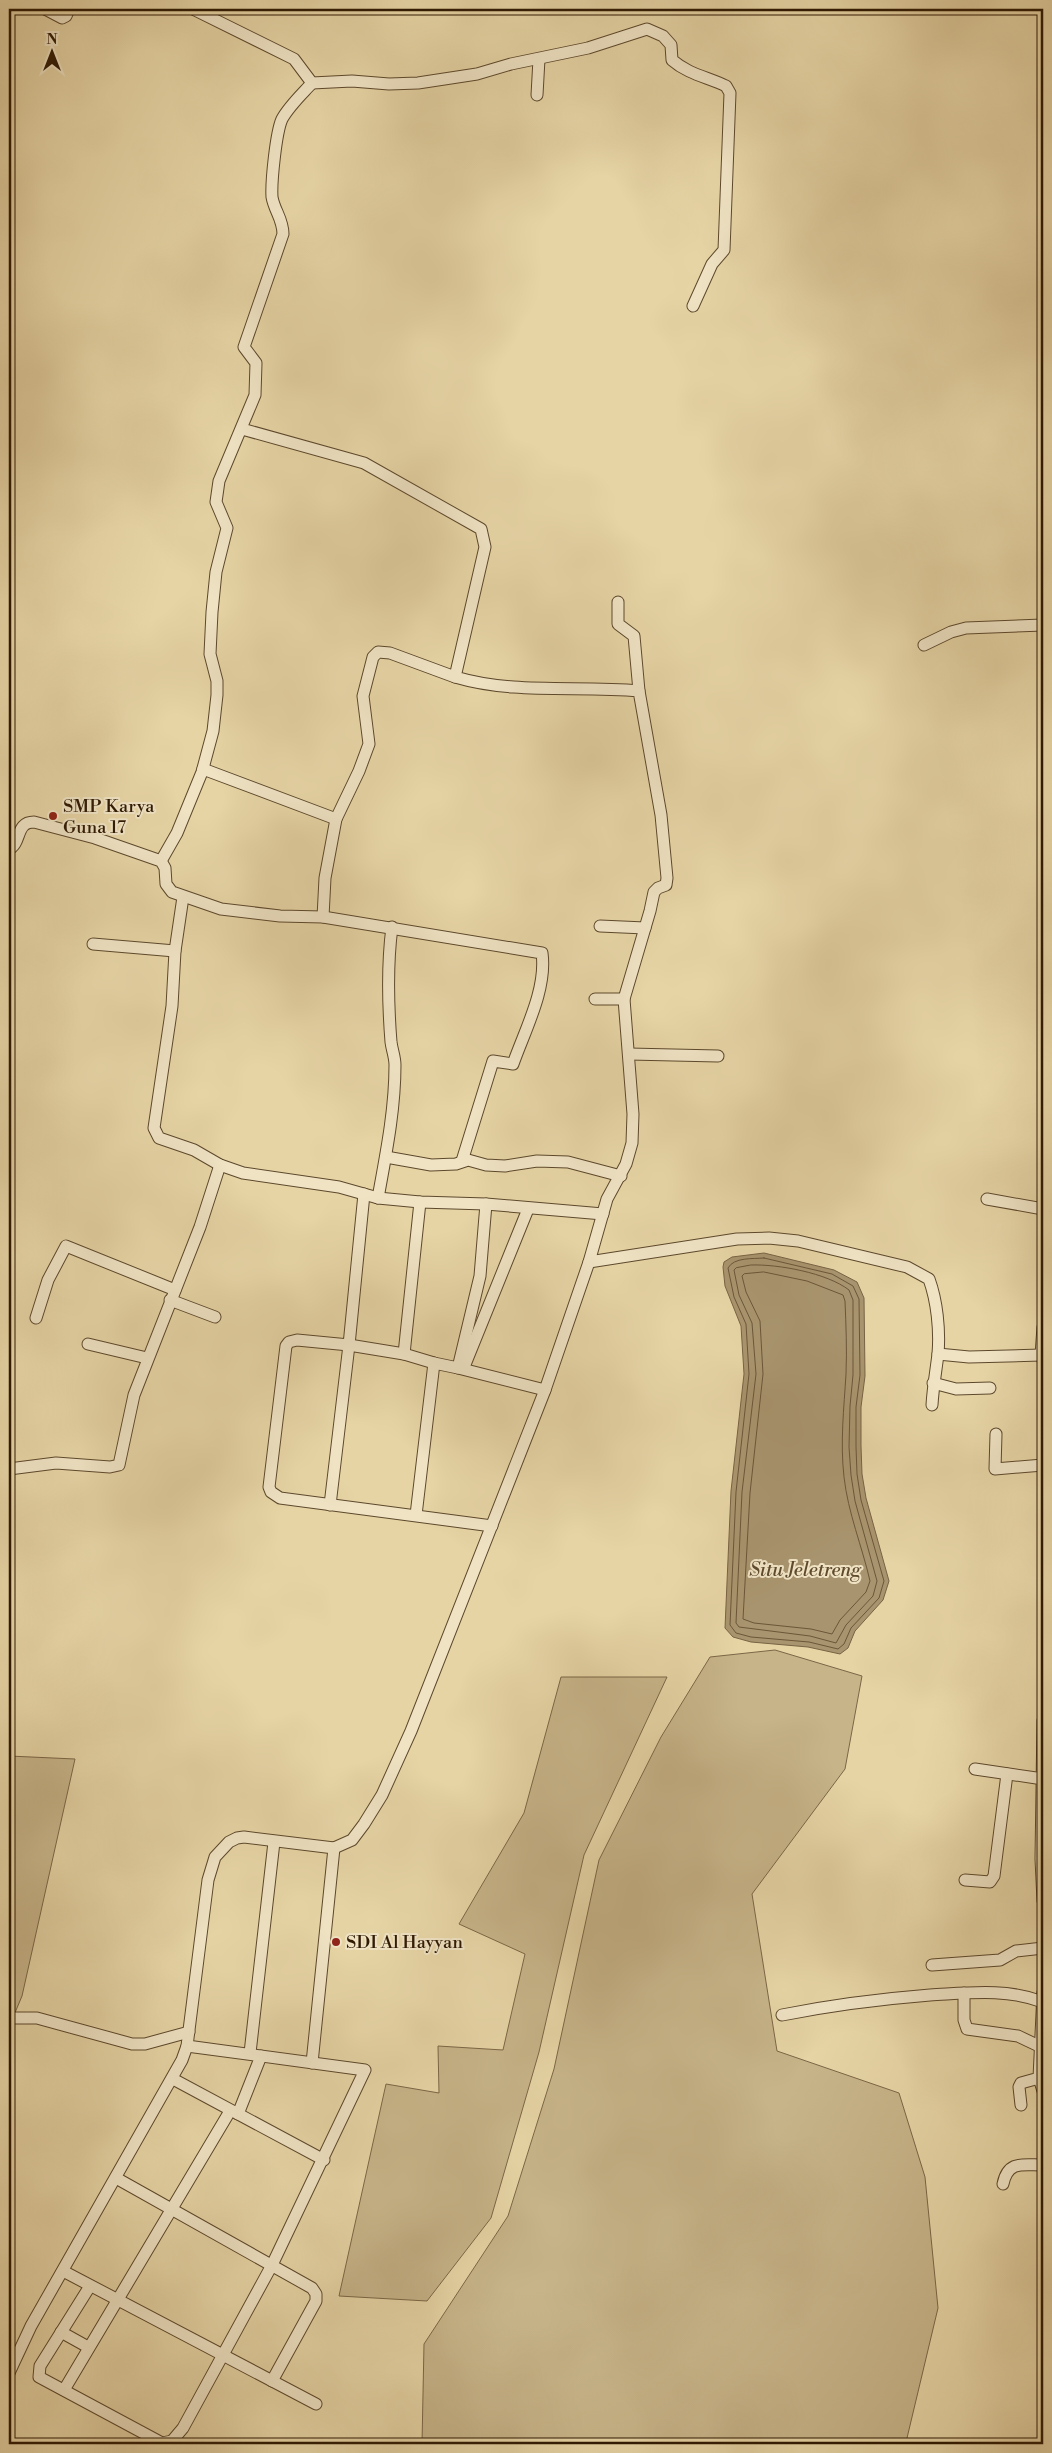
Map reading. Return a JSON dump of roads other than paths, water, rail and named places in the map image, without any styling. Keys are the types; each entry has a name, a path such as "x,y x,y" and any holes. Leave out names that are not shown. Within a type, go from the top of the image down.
{"street":[{"path":"45,9 62,18 66,16 69,9"},
{"path":"192,9 213,14 294,59 312,83"},
{"path":"161,861 177,833 203,770 216,711 217,681 210,654 216,572 227,528 216,502 219,481 242,429 254,395 256,362 244,347 283,234 283,224 274,204 272,191 278,132 282,119 312,83 352,80 389,84 418,83 477,74 597,46 647,29 663,36 671,45 672,60 678,66 689,73 726,86 730,93 724,250 712,264 693,306"},
{"path":"537,95 539,59"},
{"path":"242,429 364,463 481,529 485,547 455,677"},
{"path":"9,2373 31,2326 173,2079 187,2046 208,1880 215,1857 222,1848 236,1838 244,1837 334,1848 344,1845 356,1836 382,1795 411,1732 545,1390 589,1262 607,1199 620,1176 632,1143 633,1114 630,1054 624,999 654,892 666,885 667,878 659,796 639,691 634,636 618,624 618,602"},
{"path":"924,645 951,632 966,628 1043,626"},
{"path":"322,917 326,878 336,819 359,771 369,744 363,696 373,657 378,652 390,653 455,677 529,689 580,690 604,688 639,691"},
{"path":"203,770 336,819"},
{"path":"9,849 14,846 20,828 34,822 95,838 161,861 165,868 168,889 183,897 222,909 322,917 542,953 543,963 538,991 513,1064 493,1061 462,1161"},
{"path":"183,897 175,951 172,1006 154,1128 162,1140 194,1150 220,1165 243,1173 339,1186 378,1198 420,1202 486,1204 603,1214"},
{"path":"600,926 645,928"},
{"path":"378,1198 386,1157 395,1083 388,957 392,927"},
{"path":"93,944 175,951"},
{"path":"595,999 624,999"},
{"path":"630,1054 718,1056"},
{"path":"386,1157 431,1165 468,1160 505,1166 537,1161 568,1162 620,1176"},
{"path":"9,1470 56,1464 110,1467 119,1465 134,1395 146,1358 200,1227 220,1165"},
{"path":"330,1504 349,1345 364,1194"},
{"path":"987,1199 1043,1209"},
{"path":"404,1354 420,1202"},
{"path":"461,1369 480,1276 486,1204"},
{"path":"461,1369 528,1208"},
{"path":"589,1262 754,1238 798,1241 907,1267 929,1279 934,1292 938,1354 933,1383 932,1405"},
{"path":"36,1318 48,1280 66,1246 70,1246 215,1316"},
{"path":"938,1354 988,1357 1042,1352 1043,1328"},
{"path":"492,1526 280,1498 271,1492 269,1486 284,1353 290,1342 297,1340 349,1345 404,1354 545,1390"},
{"path":"88,1344 146,1358"},
{"path":"416,1515 434,1363"},
{"path":"933,1383 956,1389 990,1388"},
{"path":"996,1434 996,1469 1043,1465"},
{"path":"1043,1720 1043,1901"},
{"path":"975,1769 1043,1779"},
{"path":"964,1880 990,1882 994,1876 1007,1774"},
{"path":"64,2390 171,2209 234,2113 255,2055 274,1842"},
{"path":"312,2063 334,1848"},
{"path":"932,1965 1000,1960 1016,1952 1043,1948"},
{"path":"782,2014 856,2002 964,1993 997,1992 1034,1998 1043,2002"},
{"path":"1043,1992 1039,2078 1043,2091"},
{"path":"964,1993 964,2020 967,2028 1018,2036 1041,2047"},
{"path":"9,2018 37,2018 132,2044 145,2044 189,2032"},
{"path":"90,2286 38,2372 39,2377 162,2443 167,2442 179,2435 272,2266 324,2160 365,2070 187,2046"},
{"path":"1021,2105 1019,2087 1021,2083 1039,2078"},
{"path":"173,2079 324,2160"},
{"path":"1003,2184 1005,2173 1010,2168 1019,2165 1043,2165"},
{"path":"116,2178 312,2288 316,2294 316,2301 272,2381"},
{"path":"63,2271 316,2404"},
{"path":"61,2332 88,2347"}],"water":[{"name":"Situ Jeletreng","path":"764,1253 834,1270 857,1282 864,1298 865,1376 861,1407 862,1474 866,1498 889,1581 883,1600 855,1631 848,1648 840,1654 808,1647 751,1642 733,1637 725,1628 731,1491 744,1374 741,1326 725,1286 723,1267 724,1262 732,1257"}],"place":[{"name":"SMP Karya Guna 17","path":"53,816"},
{"name":"SDI Al Hayyan","path":"336,1942"}]}
